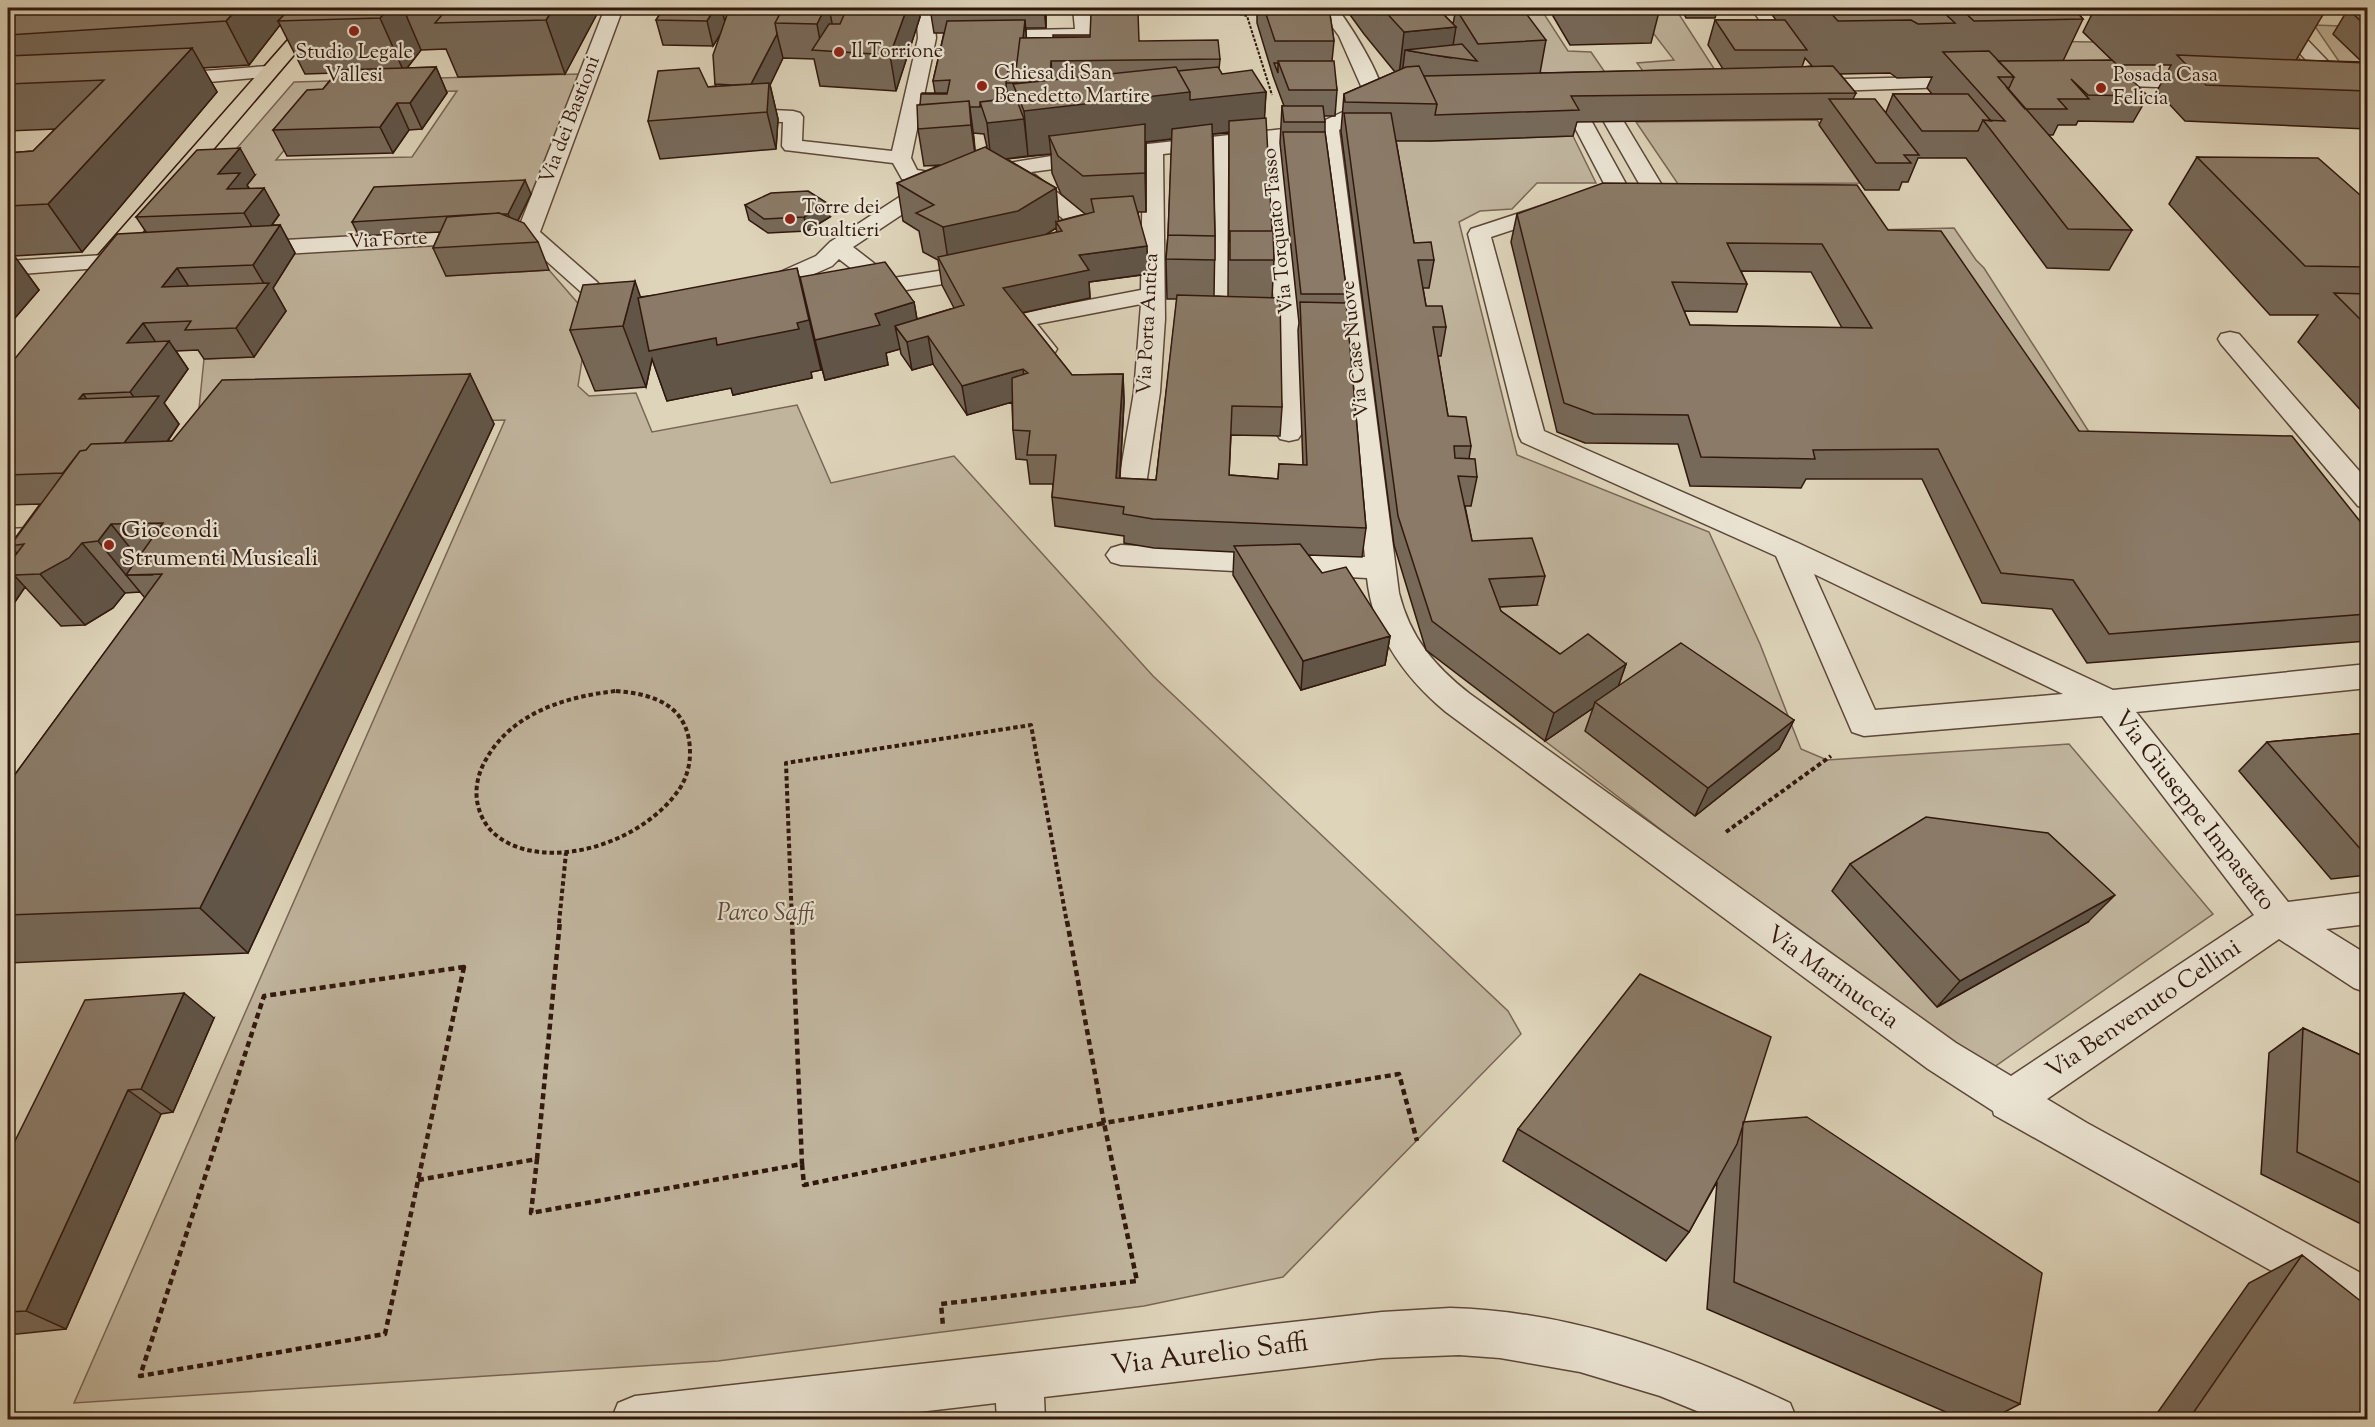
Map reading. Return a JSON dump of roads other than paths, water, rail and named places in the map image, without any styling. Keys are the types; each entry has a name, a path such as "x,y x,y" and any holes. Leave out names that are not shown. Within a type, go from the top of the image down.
{"main road":[{"path":"82,287 326,8"}],"street":[{"name":"Via dei Bastioni","path":"528,233 614,8"},
{"path":"924,8 927,38 901,158 909,175 941,180 1012,168 1329,130 1330,125 1375,105 1375,95 1348,35 1328,8"},
{"path":"927,38 1085,34 1081,8"},
{"path":"1759,8 1816,85"},
{"path":"2247,23 2283,25 2351,87 2313,86"},
{"path":"149,81 268,72"},
{"path":"2068,80 2231,84"},
{"path":"1781,86 1996,81"},
{"path":"1375,95 1398,95"},
{"path":"714,104 720,113 793,117 792,146 901,158"},
{"path":"1582,122 1620,193"},
{"path":"1614,122 1667,192 1620,193 1586,199 1479,234 1532,436 1788,550 2110,703"},
{"name":"Via Case Nuove","path":"1329,130 1246,320 1379,568"},
{"name":"Via Torquato Tasso","path":"1246,320 1278,136"},
{"path":"1221,142 1246,320 1289,433"},
{"name":"Via Porta Antica","path":"1130,498 1136,392 1246,320 1142,215 1153,150"},
{"path":"1012,168 1088,218 1083,237 1042,251 1047,257"},
{"path":"739,298 824,261 838,247 941,180"},
{"path":"528,233 589,288 626,330 637,327"},
{"name":"Via Forte","path":"224,250 528,233"},
{"path":"838,247 888,286 1001,267"},
{"path":"8,268 145,253"},
{"path":"1059,366 1021,320 1246,320"},
{"path":"2230,339 2367,500"},
{"path":"8,539 49,537"},
{"name":"Via Giuseppe Impastato","path":"1788,550 1864,723 2110,703 2367,676"},
{"path":"1121,555 1379,568"},
{"name":"Via Marinuccia","path":"1379,568 1385,603 1397,635 1407,654 1440,690 1916,1038 2009,1101 2367,1302"},
{"name":"Via Giuseppe Impastato","path":"2110,703 2279,919"},
{"name":"Via Benvenuto Cellini","path":"2009,1101 2279,919 2367,908"},
{"path":"2279,919 2367,976"},
{"name":"Via Aurelio Saffi","path":"635,1419 1020,1399 1382,1335 1459,1332 1531,1338 1607,1356 1726,1407 1773,1419"}],"place":[{"name":"Studio Legale Vallesi","path":"354,31"},
{"name":"Il Torrione","path":"839,52"},
{"name":"Chiesa di San Benedetto Martire","path":"982,86"},
{"name":"Posada Casa Felicia","path":"2101,88"},
{"name":"Torre dei Gualtieri","path":"790,219"},
{"name":"Giocondi Strumenti Musicali","path":"109,545"}],"park label":[{"name":"Parco Saffi","path":"766,914"}]}
